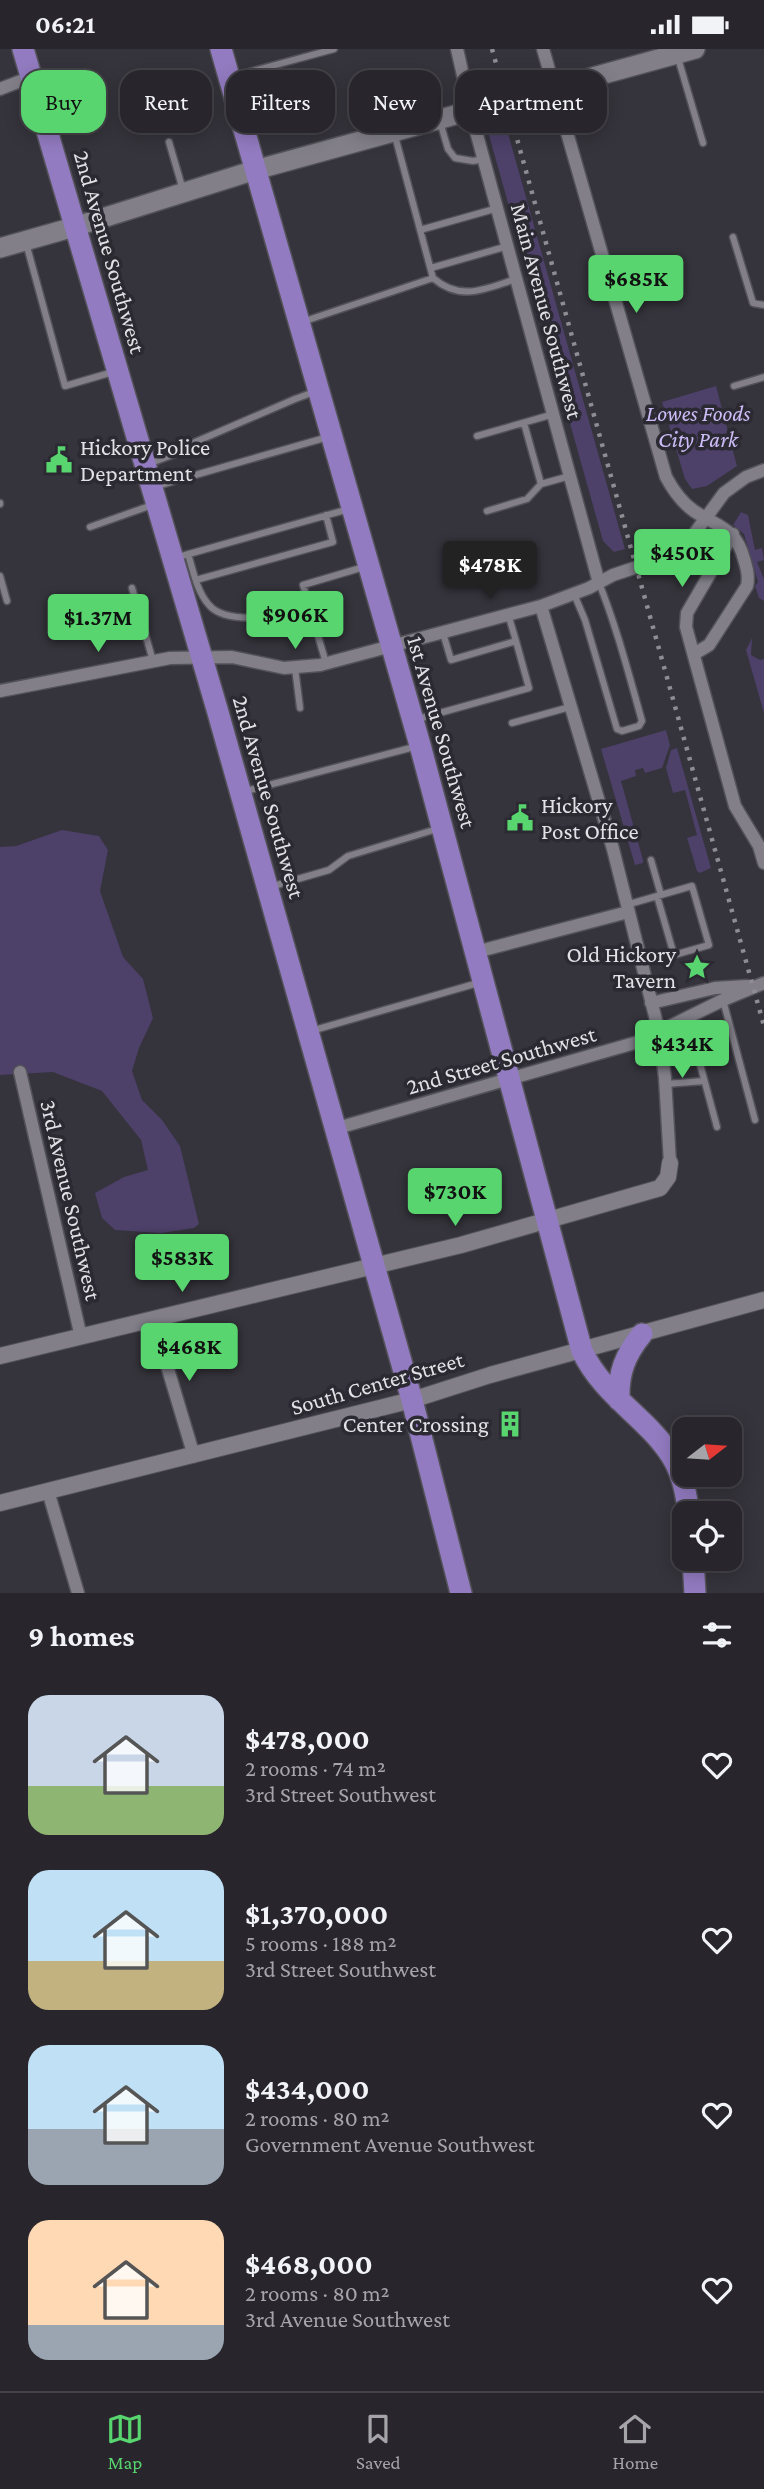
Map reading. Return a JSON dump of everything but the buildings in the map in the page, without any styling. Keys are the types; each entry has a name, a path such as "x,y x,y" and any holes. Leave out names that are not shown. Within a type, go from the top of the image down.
{"main road":[{"name":"2nd Avenue Southwest","path":"23,49 29,70"},
{"name":"1st Avenue Southwest","path":"221,49 227,70"},
{"path":"607,73 682,51"},
{"name":"2nd Avenue Southwest","path":"47,133 154,496 180,556 201,657 412,1400 461,1593"},
{"name":"1st Avenue Southwest","path":"245,133 420,745 582,1351 600,1382 620,1400 673,1459 683,1481 687,1501"},
{"path":"0,248 255,170 390,133"},
{"path":"620,1400 618,1382 622,1367 642,1334"},
{"path":"694,1571 695,1593"}],"street":[{"name":"Main Avenue Southwest","path":"457,49 462,70"},
{"path":"543,49 549,70"},
{"path":"0,89 21,81"},
{"name":"Main Avenue Southwest","path":"478,133 599,583"},
{"path":"568,133 666,477 674,492 694,510 733,534 741,547 749,577 747,586 709,645 694,654"},
{"path":"0,691 153,661 201,657 232,657 271,666 295,668 326,663 541,606 613,575 670,557 689,541 733,485 764,470"},
{"path":"733,534 685,619 735,806 759,846 764,863"},
{"path":"0,1356 373,1268 546,1222 660,1188 668,1177 670,1163 666,1084 659,1032 613,849 541,606"},
{"path":"476,952 627,909"},
{"name":"2nd Street Southwest","path":"651,1003 715,988 758,984"},
{"name":"2nd Street Southwest","path":"334,1129 638,1042 758,984"},
{"name":"3rd Avenue Southwest","path":"20,1072 81,1337"},
{"name":"South Center Street","path":"0,1503 412,1400 490,1375 764,1300"},
{"path":"153,1319 194,1456"},
{"path":"48,1491 78,1593"}],"lane":[{"path":"258,70 334,49"},
{"path":"682,51 703,143"},
{"path":"441,126 448,149 454,157 473,161 484,159"},
{"path":"394,133 433,278 455,292 476,291 517,279"},
{"path":"169,142 183,192"},
{"path":"421,230 498,208"},
{"path":"733,237 753,303 764,305"},
{"path":"25,241 65,386 117,370"},
{"path":"431,268 508,246"},
{"path":"300,323 433,278"},
{"path":"734,386 764,377"},
{"path":"145,465 319,391"},
{"path":"477,436 554,414"},
{"path":"524,423 541,484"},
{"path":"90,527 154,496 332,436"},
{"path":"487,511 527,499 541,484 570,476"},
{"path":"294,613 242,617 217,613 207,604 196,580 180,556 352,508"},
{"path":"196,580 333,542 326,515"},
{"path":"326,663 303,585 369,566"},
{"path":"0,576 7,601"},
{"path":"574,594 585,620 617,729 622,731 639,726 642,721 611,612 599,583"},
{"path":"132,588 153,661"},
{"path":"413,720 529,688 508,614"},
{"path":"443,631 451,660 516,641"},
{"path":"295,668 300,708"},
{"path":"512,723 572,707"},
{"path":"240,792 420,745"},
{"path":"267,888 329,870 348,856 442,828"},
{"path":"627,909 659,896 692,887 709,945 674,955 659,896 651,860"},
{"path":"307,1032 484,981"},
{"path":"723,1000 755,1120"},
{"path":"697,1053 717,1127"},
{"path":"666,1084 704,1081"}],"green space":[{"path":"488,133 508,133 625,549 614,552 603,541"},
{"name":"Lowes Foods City Park","path":"716,386 737,466 707,486 692,489 685,479 662,402"},
{"path":"741,512 748,515 755,550 762,548 764,560 757,562 764,579 764,601 759,598 755,586 758,582 744,534 733,525"},
{"path":"752,638 751,655 760,660 764,659 764,713 746,650"},
{"path":"666,730 670,745 662,768 645,773 643,768 635,770 636,776 621,781 643,860 643,863 635,865 601,749"},
{"path":"677,748 711,868 700,873 697,871 687,838 697,835 685,790 673,793 666,768 671,750"},
{"path":"62,830 99,836 108,850 100,891 123,957 143,979 153,1018 132,1071 142,1100 162,1120 180,1146 199,1224 194,1228 161,1233 115,1230 102,1218 95,1193 124,1177 148,1170 141,1140 102,1091 53,1072 0,1075 0,847 16,846"}],"railway":[{"path":"492,49 764,1026"}],"place":[{"name":"Hickory Police Department","path":"59,460"},
{"name":"Hickory Post Office","path":"520,818"},
{"name":"Old Hickory Tavern","path":"697,967"},
{"name":"Center Crossing","path":"510,1424"}]}
